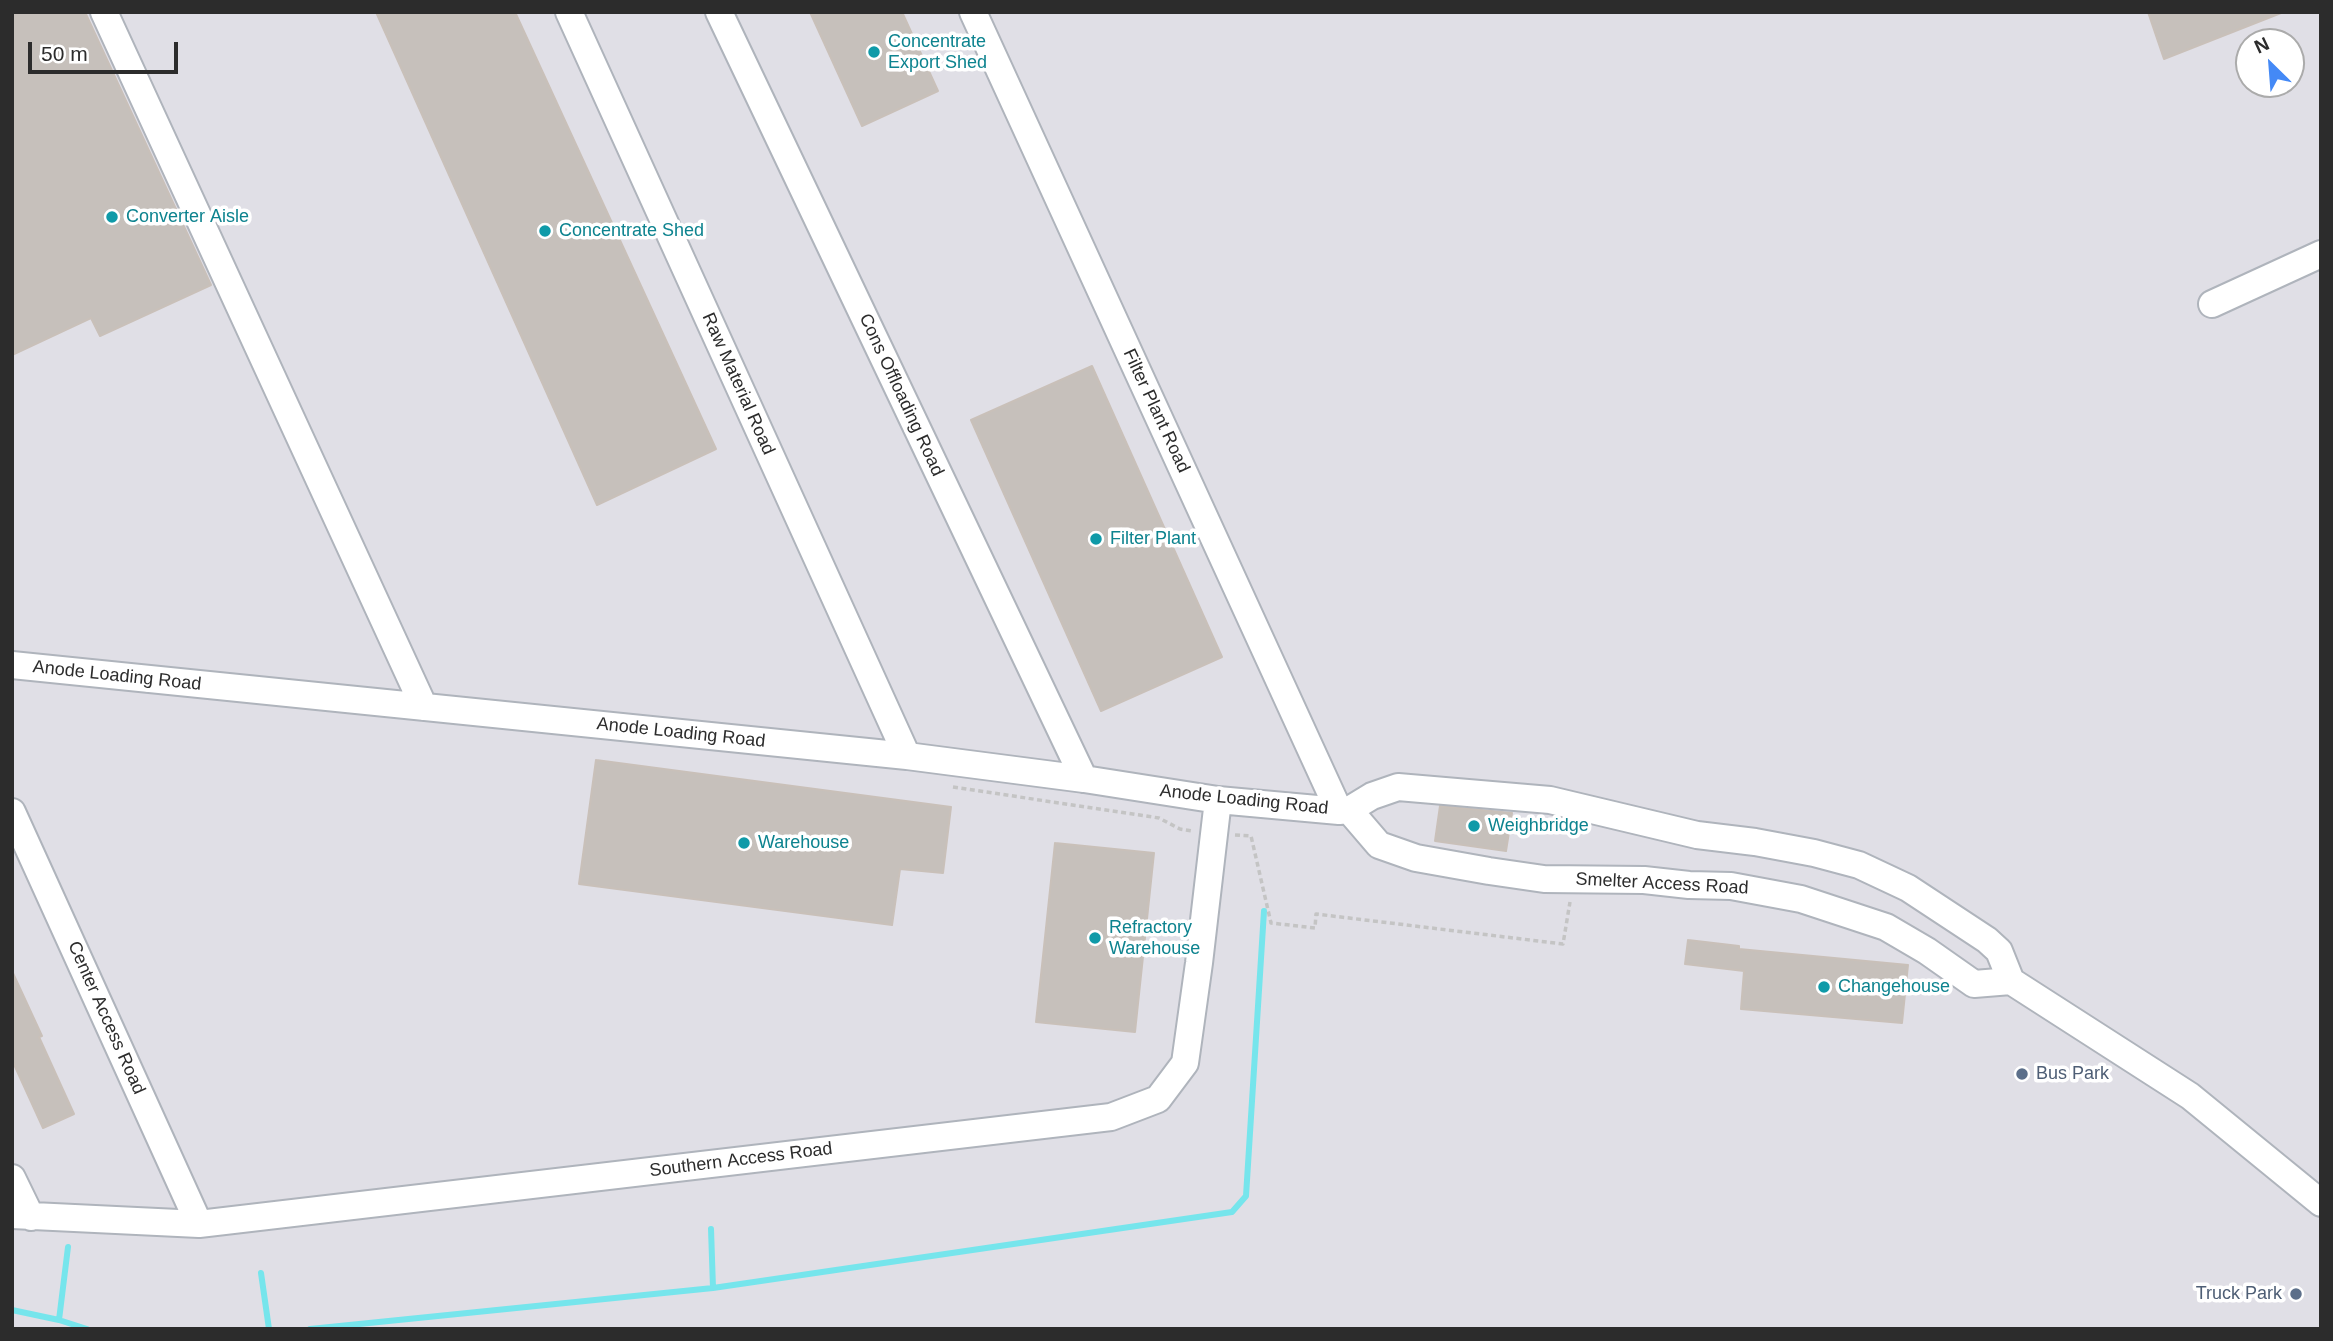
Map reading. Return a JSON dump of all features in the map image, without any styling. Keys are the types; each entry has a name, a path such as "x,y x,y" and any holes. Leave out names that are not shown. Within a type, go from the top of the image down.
{"lane":[{"path":"104,12 425,707"},
{"name":"Raw Material Road","path":"569,12 907,756"},
{"name":"Cons Offloading Road","path":"719,12 1084,779"},
{"name":"Filter Plant Road","path":"973,12 1344,810"},
{"path":"2212,304 2321,254"},
{"name":"Anode Loading Road","path":"12,665 907,756 1218,800 1344,810"},
{"path":"1344,810 1398,787 1505,795 1550,800 1697,835 1755,842 1858,865 1909,888 1970,927 1999,951 2011,981 2190,1096 2321,1203"},
{"name":"Southern Access Road","path":"22,1216 199,1224 1111,1117 1158,1099 1185,1063 1218,800"},
{"name":"Smelter Access Road","path":"1344,810 1379,845 1416,858 1544,879 1644,880 1731,886 1801,899 1886,927 1927,951 1974,984 2011,981"},
{"name":"Center Access Road","path":"12,811 199,1224"},
{"path":"12,1178 22,1216"}],"path":[{"path":"943,786 1159,818 1180,830 1251,836 1271,923 1315,928 1316,914 1563,943 1574,879"}],"shaded area":[{"path":"12,12 2321,12 2321,1329 12,1329"}],"building":[{"name":"Converter Aisle","path":"12,12 85,12 211,285 100,336 91,318 12,355"},
{"name":"Concentrate Shed","path":"376,12 515,12 716,449 597,505"},
{"name":"Concentrate Export Shed","path":"810,12 902,12 938,91 862,126"},
{"path":"2148,12 2281,13 2243,28 2235,28 2235,31 2164,59"},
{"name":"Filter Plant","path":"1092,366 1222,657 1101,711 971,420"},
{"name":"Warehouse","path":"596,760 951,807 943,873 900,869 892,925 579,884"},
{"name":"Weighbridge","path":"1440,806 1512,813 1506,851 1435,841"},
{"name":"Refractory Warehouse","path":"1055,843 1154,853 1135,1032 1036,1022"},
{"name":"Changehouse","path":"1688,940 1739,946 1739,949 1908,965 1902,1023 1741,1009 1744,971 1685,964"},
{"path":"12,971 74,1114 43,1128 12,1060"}],"waterway":[{"path":"310,1329 713,1288 1232,1212 1246,1196 1264,911"},
{"path":"711,1229 713,1288"},
{"path":"59,1320 68,1247"},
{"path":"261,1273 269,1329"},
{"path":"12,1310 87,1329"}],"place":[{"name":"Concentrate Export Shed","path":"874,52"},
{"name":"Converter Aisle","path":"112,217"},
{"name":"Concentrate Shed","path":"545,231"},
{"name":"Filter Plant","path":"1096,539"},
{"name":"Weighbridge","path":"1474,826"},
{"name":"Warehouse","path":"744,843"},
{"name":"Refractory Warehouse","path":"1095,938"},
{"name":"Changehouse","path":"1824,987"},
{"name":"Bus Park","path":"2022,1074"},
{"name":"Truck Park","path":"2296,1294"}]}
